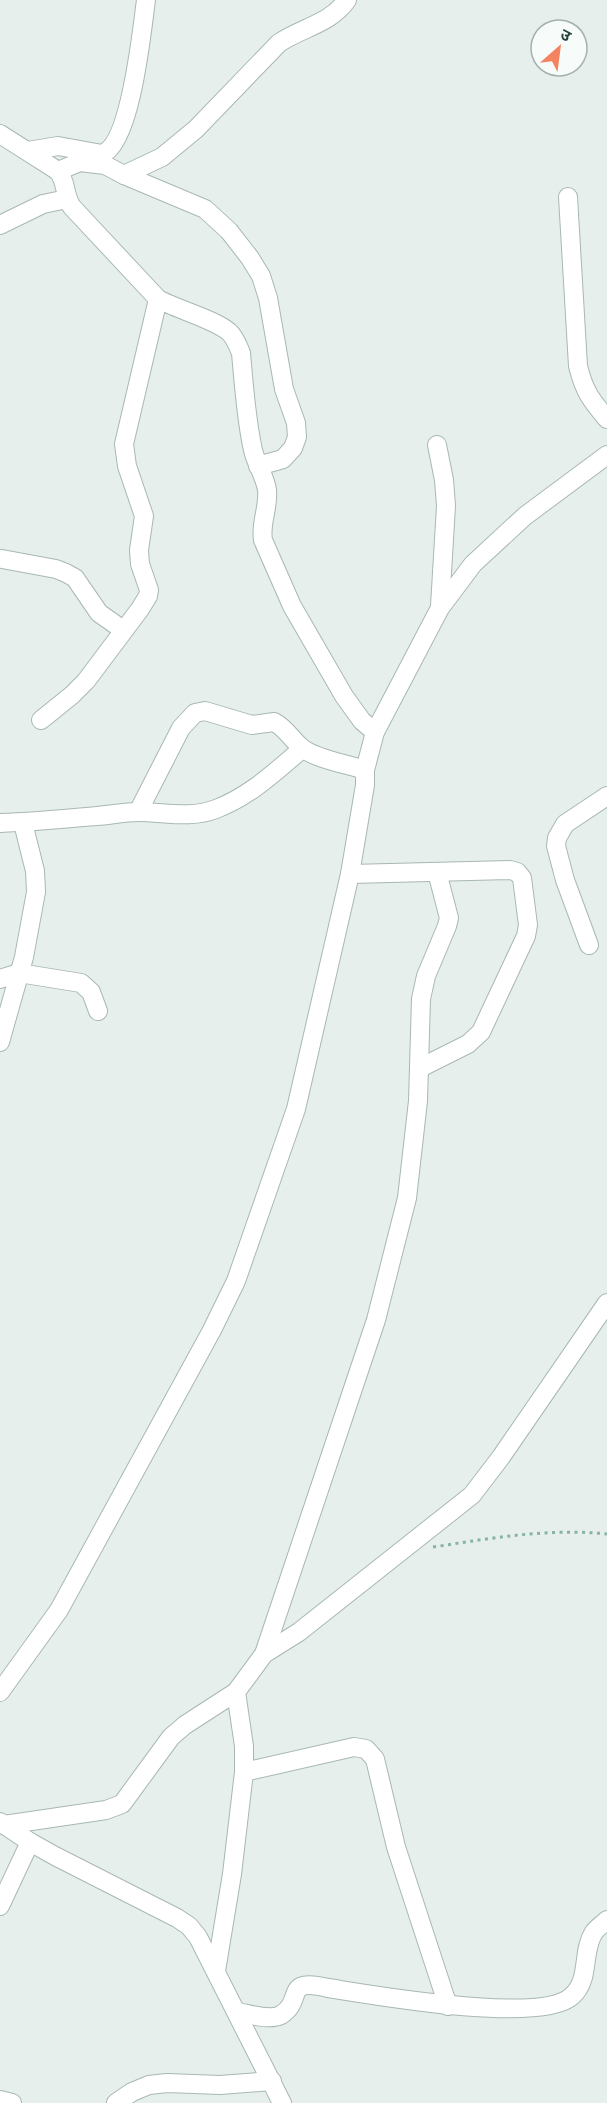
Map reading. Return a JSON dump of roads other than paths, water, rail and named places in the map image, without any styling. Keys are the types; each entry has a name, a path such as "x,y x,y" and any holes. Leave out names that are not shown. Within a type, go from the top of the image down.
{"street":[{"path":"28,151 58,146 102,154 108,152 114,145 133,86 147,0"},
{"path":"124,175 155,161 168,152 196,129 279,43 293,34 331,18 347,0"},
{"path":"0,134 58,171 65,184 67,200 78,215 158,299 230,332 241,353 249,433 266,486 267,494 261,529 262,540 292,606 344,696 362,721 375,732"},
{"path":"58,171 80,162 105,165 205,209 216,217 250,258 261,276 267,298 285,389 296,423 297,437 293,448 283,459 258,465"},
{"path":"568,197 578,366 583,386 593,403 607,419"},
{"path":"0,225 43,204 67,200"},
{"path":"41,720 86,681 141,609 148,596 149,590 140,557 144,516 127,466 124,444 158,299"},
{"path":"437,445 444,480 446,506 440,608"},
{"path":"0,1692 59,1610 212,1330 236,1281 296,1109 350,874 365,785 365,770 375,732 440,608 473,564 525,516 607,455"},
{"path":"2,559 56,569 75,578 99,613 123,630"},
{"path":"138,812 181,728 195,713 205,711 252,725 274,722 288,732 303,749 312,754 365,770"},
{"path":"0,823 23,823 138,812 195,814 214,810 255,789 303,749"},
{"path":"590,945 565,880 556,846 557,838 565,824 607,796"},
{"path":"0,1042 19,973 36,892 36,882 23,823"},
{"path":"350,874 510,870 517,872 522,878 528,925 524,946 481,1032 468,1044 420,1068"},
{"path":"2,1823 106,1810 122,1804 136,1788 171,1737 185,1725 236,1692 264,1654 376,1320 407,1198 420,1068 421,999 426,976 448,918 437,872"},
{"path":"0,979 19,973 81,983 90,992 98,1011"},
{"path":"264,1654 299,1632 472,1495 501,1457 607,1303"},
{"path":"216,1971 232,1874 244,1772 244,1746 236,1692"},
{"path":"244,1772 354,1747 366,1749 372,1754 396,1847 448,2006"},
{"path":"2,1823 30,1842 189,1926 198,1937 216,1971 282,2103"},
{"path":"0,1906 30,1842"},
{"path":"237,2012 272,2017 281,2014 288,2008 298,1990 303,1985 310,1984 448,2006 536,2008 557,2006 572,1997 580,1987 586,1970 588,1946 594,1931 607,1920"},
{"path":"116,2103 132,2092 149,2085 167,2082 220,2085 272,2081"},
{"path":"0,2100 12,2103"}]}
